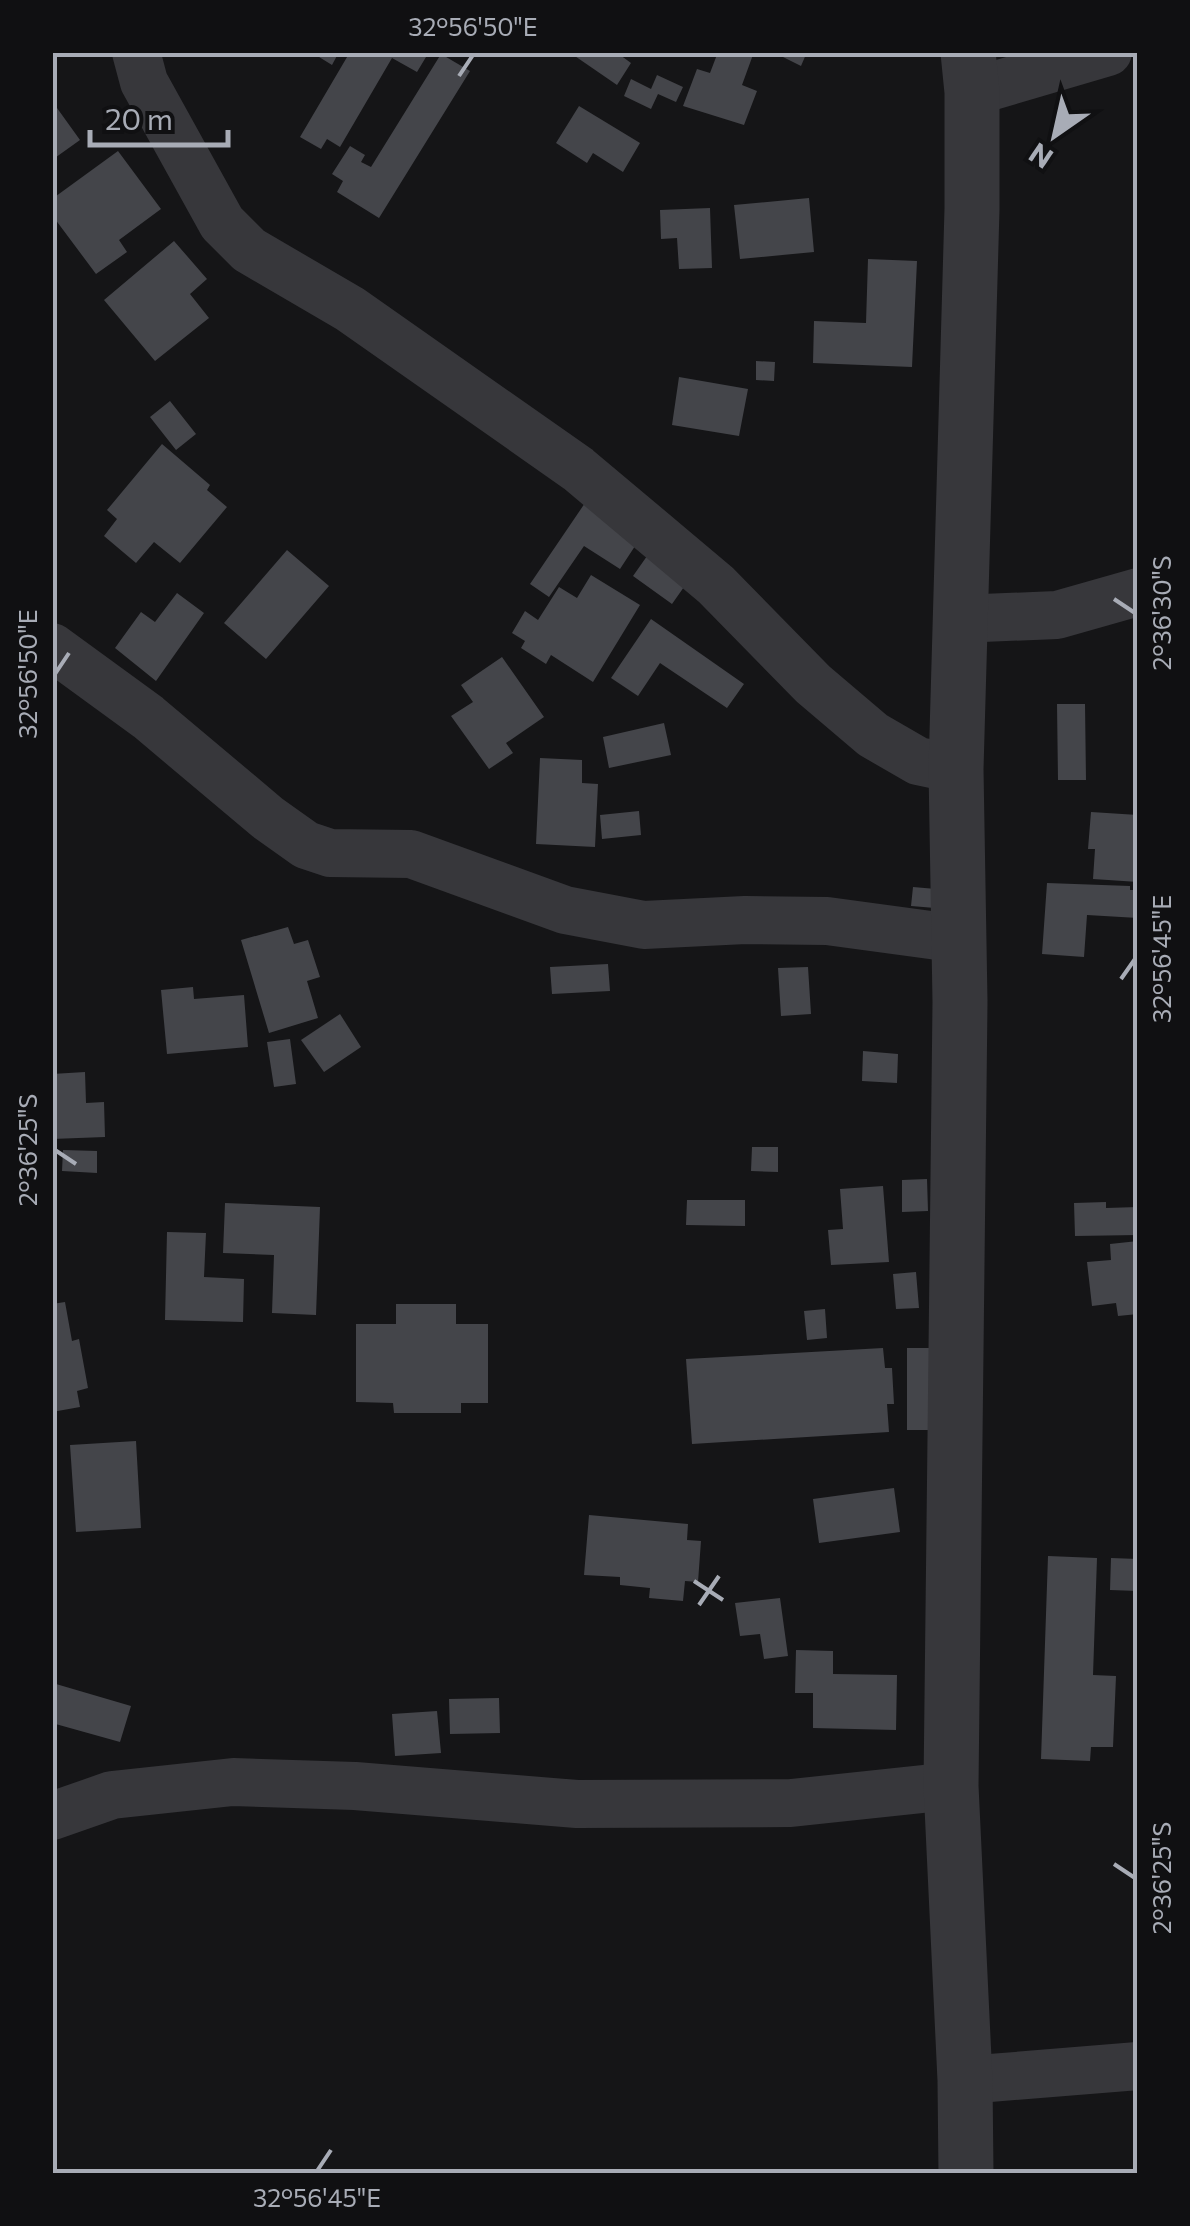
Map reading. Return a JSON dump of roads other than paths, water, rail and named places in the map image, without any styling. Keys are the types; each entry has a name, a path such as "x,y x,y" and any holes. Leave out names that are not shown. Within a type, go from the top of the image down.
{"street":[{"path":"136,52 144,82 222,223 250,250 350,309 578,469 716,585 814,684 872,734 918,761 956,769"},
{"path":"966,2174 951,1786 960,939 956,769 972,209 970,72 1108,52"},
{"path":"958,620 1057,615 1138,592"},
{"path":"52,647 148,717 268,818 306,845 330,853 411,854 565,910 644,925 745,920 827,922 960,939"},
{"path":"52,1816 112,1795 233,1782 356,1786 577,1804 792,1802 951,1786"},
{"path":"965,2080 1138,2066"}]}
